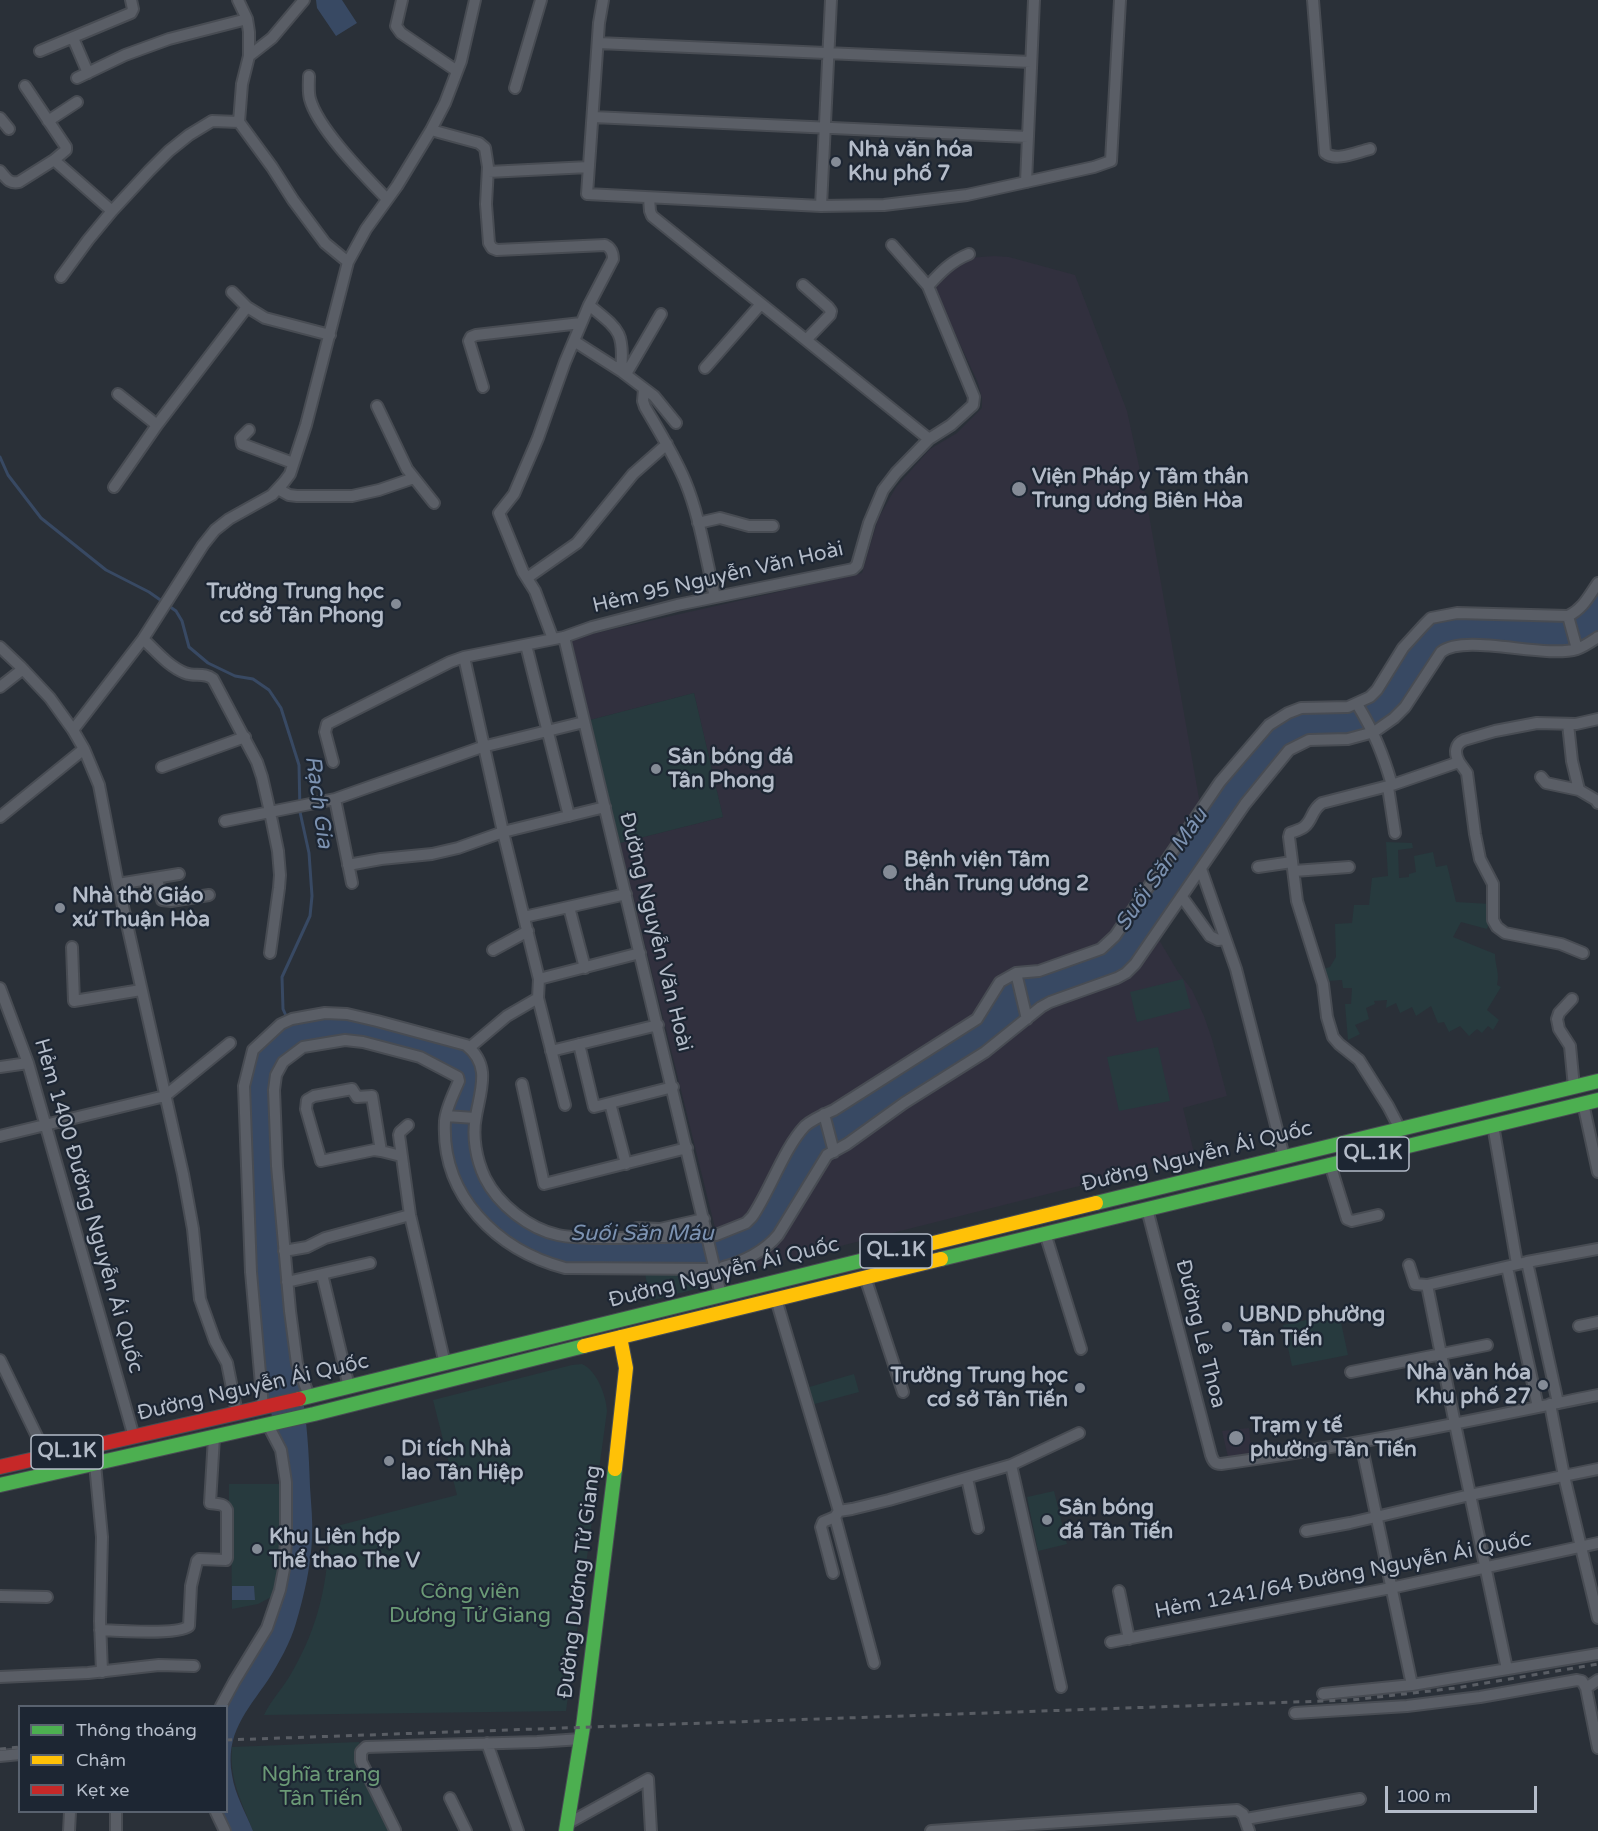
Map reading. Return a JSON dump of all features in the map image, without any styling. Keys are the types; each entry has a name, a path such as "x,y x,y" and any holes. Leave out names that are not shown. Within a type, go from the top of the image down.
{"main road":[{"name":"Đường Nguyễn Ái Quốc","path":"0,1467 445,1364 1598,1082"},
{"name":"Đường Nguyễn Ái Quốc","path":"0,1485 314,1414 865,1277 1598,1100"},
{"path":"1142,1192 1147,1209"},
{"name":"Đường Dương Tử Giang","path":"566,1828 581,1739 626,1378 625,1360 616,1322"},
{"path":"134,1437 138,1454"}],"street":[{"path":"40,51 131,13 133,9 131,0"},
{"path":"238,0 247,19 249,32 249,56 242,84 239,122 325,243 348,262"},
{"path":"249,56 272,38 304,0"},
{"path":"402,0 396,26 401,33 457,71"},
{"path":"73,730 143,639 202,545 229,519 272,495 290,474 306,425 348,262 431,130 445,103 469,30 475,0"},
{"path":"515,88 541,0"},
{"path":"603,0 587,194 821,206 904,204 967,195 1094,167 1111,161 1120,0"},
{"path":"821,206 831,0"},
{"path":"1026,182 1034,0"},
{"path":"1313,0 1325,153 1336,157 1370,149"},
{"path":"77,78 125,55 169,39 247,19"},
{"path":"73,38 88,73"},
{"path":"598,43 1031,62"},
{"path":"309,76 310,97 324,126 356,167 387,200"},
{"path":"0,171 10,182 19,182 66,150 25,86"},
{"path":"48,122 77,102"},
{"path":"593,117 1028,137"},
{"path":"0,118 9,129"},
{"path":"61,277 112,211 169,151 212,121 239,122"},
{"path":"431,130 479,143 485,148 488,172 486,204 489,243 492,248 497,250 591,244 605,244 610,247 613,260 574,341 645,388 676,423"},
{"path":"54,160 112,211"},
{"path":"488,172 589,167"},
{"path":"650,198 652,216 929,439"},
{"name":"Hẻm 95 Nguyễn Văn Hoài","path":"333,762 325,726 450,662 464,657 558,638 677,605 853,569 883,490 896,472 929,439 951,425 973,405 974,401 928,286 892,245"},
{"path":"928,286 957,259 969,254"},
{"path":"802,285 831,311 830,315 806,340"},
{"path":"232,292 247,307 273,321 330,335"},
{"path":"590,304 615,327 621,341 623,372"},
{"path":"705,368 761,304"},
{"path":"114,487 157,425 247,307"},
{"path":"623,372 661,314"},
{"path":"483,387 469,341 471,337 476,334 581,323"},
{"name":"Đường Nguyễn Văn Hoài","path":"574,341 538,438 516,488 499,513 523,572 558,638 584,722 704,1219 712,1235 719,1268"},
{"path":"645,388 643,401 645,407 686,483 698,522 715,597"},
{"path":"118,394 157,425"},
{"path":"377,406 402,459 434,503"},
{"path":"249,430 241,438 242,444 293,463"},
{"path":"527,578 577,543 633,474 666,444"},
{"path":"278,489 289,495 297,496 352,496 414,478"},
{"path":"698,522 720,519 749,525 772,526"},
{"path":"264,1407 251,1272 244,1086 253,1050 281,1024 292,1018 325,1013 347,1014 466,1045 475,1052 483,1076 475,1118 476,1152 481,1168 489,1184 509,1209 536,1226 560,1236 583,1238 712,1235 746,1223 752,1217 791,1146 805,1126 974,1021 980,1016 1000,982 1016,974 1039,971 1101,949 1106,945 1121,927 1220,782 1269,725 1301,708 1348,707 1370,697 1377,690 1403,648 1431,618 1457,613 1568,616 1583,606 1598,583"},
{"path":"1568,616 1577,649"},
{"path":"309,1396 297,1364 277,1166 274,1090 276,1075 283,1062 291,1054 303,1047 345,1040 363,1042 420,1058 458,1077 459,1082 446,1116 449,1158 462,1194 486,1226 514,1247 547,1263 565,1268 719,1268 734,1264 770,1245 827,1155 985,1052 1041,1007 1126,973 1135,964 1245,804 1289,750 1309,740 1348,740 1374,732 1405,707 1441,652 1446,648 1464,645 1561,651 1577,649 1598,637"},
{"path":"143,639 168,663 191,674 206,675 213,679 245,737 262,777 278,851 280,875 270,952"},
{"path":"526,645 569,816"},
{"path":"0,647 50,698 73,730 94,771 102,794 118,884 183,1174 193,1229 200,1299 215,1341 227,1363 237,1413"},
{"path":"464,657 539,979 538,998 565,1105"},
{"path":"0,687 23,669"},
{"path":"1357,704 1374,732 1384,757 1395,833"},
{"path":"1583,953 1561,944 1505,933 1497,927 1493,920 1493,884 1482,865 1475,834 1467,773 1456,756 1456,747 1464,740 1496,731 1537,723 1585,723 1598,719"},
{"path":"225,821 335,799 484,747 584,722"},
{"path":"1568,724 1573,765 1579,790"},
{"path":"162,767 245,737"},
{"path":"0,817 84,749"},
{"path":"1400,1129 1359,1060 1333,1037 1327,1017 1323,984 1298,901 1289,837 1290,833 1307,824 1315,807 1322,803 1390,786 1459,762"},
{"path":"1541,777 1546,783 1579,790 1596,800 1598,804"},
{"path":"335,799 352,883"},
{"path":"348,865 432,854 458,848 503,832 605,807"},
{"path":"1258,867 1349,867"},
{"path":"1201,868 1236,969 1284,1157"},
{"path":"118,884 179,874"},
{"path":"158,878 162,900 171,901 210,894"},
{"path":"524,917 626,894"},
{"path":"1182,897 1210,936 1218,940 1225,939"},
{"path":"569,907 585,968"},
{"path":"493,950 528,931"},
{"path":"72,947 74,1001 141,990"},
{"path":"539,979 640,953"},
{"path":"1016,974 1027,1019"},
{"name":"Hẻm 1400 Đường Nguyễn Ái Quốc","path":"0,988 28,1063 134,1437"},
{"path":"469,1048 507,1016 538,998"},
{"path":"1572,999 1559,1013 1557,1019 1559,1029 1570,1046 1574,1087"},
{"path":"551,1052 658,1025"},
{"path":"0,1136 165,1096 230,1042"},
{"path":"579,1044 594,1107 673,1088"},
{"path":"0,1067 28,1063"},
{"path":"522,1084 544,1184 687,1149"},
{"path":"381,1150 372,1096 357,1097 352,1089 314,1096 307,1100 306,1109 321,1161 374,1150 401,1156"},
{"path":"610,1103 626,1164"},
{"path":"1583,1103 1598,1172"},
{"path":"824,1114 834,1152"},
{"path":"446,1116 475,1118"},
{"path":"408,1125 399,1134 410,1215 445,1364"},
{"path":"1493,1125 1538,1407"},
{"path":"1330,1164 1347,1219 1352,1221 1378,1215"},
{"name":"Đường Lê Thoa","path":"1147,1209 1211,1455 1215,1462 1221,1464 1361,1443"},
{"path":"284,1251 307,1247 325,1238 410,1215"},
{"path":"637,1228 664,1229 704,1219"},
{"path":"1045,1233 1081,1350"},
{"path":"1409,1265 1415,1284 1427,1285 1517,1264 1598,1249"},
{"path":"287,1282 369,1263"},
{"path":"1517,1264 1554,1404 1564,1476 1598,1618"},
{"path":"719,1268 721,1295"},
{"path":"322,1274 349,1387"},
{"path":"865,1277 903,1392"},
{"path":"1427,1285 1507,1669"},
{"path":"776,1299 837,1514 874,1663"},
{"path":"1580,1326 1598,1322"},
{"path":"1351,1372 1487,1345"},
{"path":"0,1362 47,1457"},
{"path":"1412,1685 1361,1443 1598,1395"},
{"path":"222,1705 267,1628 280,1590 284,1569 286,1482 281,1450 268,1425"},
{"path":"834,1574 821,1527 823,1522 852,1509 1011,1465 1079,1433"},
{"path":"100,1630 153,1632 184,1630 189,1626 189,1598 197,1561 199,1559 226,1560 227,1558 227,1510 222,1504 210,1503 214,1437"},
{"path":"95,1464 102,1537 100,1630 102,1672"},
{"path":"1011,1465 1061,1687"},
{"path":"1306,1531 1598,1469"},
{"path":"967,1478 978,1528"},
{"name":"Hẻm 1241/64 Đường Nguyễn Ái Quốc","path":"1112,1642 1391,1588 1598,1543"},
{"path":"1119,1591 1129,1639"},
{"path":"0,1596 47,1597"},
{"path":"1323,1694 1412,1685 1598,1654"},
{"path":"0,1677 102,1672 159,1665 194,1666"},
{"path":"1294,1713 1398,1707 1480,1697 1577,1680 1582,1681 1586,1689 1598,1749"},
{"path":"1586,1689 1598,1680"},
{"path":"394,1830 361,1761 361,1752 366,1747 581,1739"},
{"path":"487,1743 518,1831"},
{"path":"0,1756 18,1755"},
{"path":"566,1828 648,1779 651,1831"},
{"path":"450,1798 466,1831"},
{"path":"1246,1819 1360,1799"},
{"path":"931,1831 1237,1810 1241,1811 1246,1819 1249,1831"},
{"path":"69,1831 70,1813"},
{"path":"116,1813 116,1831"},
{"path":"216,1813 225,1831"}],"shaded area":[{"name":"Bệnh viện Tâm thần Trung ương 2","path":"1009,257 1075,275 1127,411 1146,498 1200,804 1158,938 1178,972 1192,990 1204,1016 1227,1096 1183,1108 1195,1157 725,1275 620,843 723,817 694,693 590,720 571,643 578,637 862,573 878,519 896,487 930,449 957,433 982,408 978,383 933,286 968,258"},
{"name":"Trạm y tế phường Tân Tiến","path":"1249,1428 1252,1456 1228,1457 1222,1431"}],"green space":[{"name":"Sân bóng đá Tân Phong","path":"694,693 723,817 620,843 590,720"},
{"path":"1386,842 1412,843 1413,848 1398,850 1399,878 1409,877 1409,874 1416,872 1414,856 1433,852 1436,867 1447,865 1456,902 1490,904 1490,920 1487,929 1461,922 1453,937 1495,954 1497,985 1501,987 1487,1010 1499,1020 1493,1030 1488,1026 1482,1033 1477,1029 1469,1036 1460,1026 1449,1032 1444,1022 1438,1023 1431,1006 1416,1016 1412,1007 1400,1013 1396,1003 1386,1008 1387,1000 1374,1001 1375,1004 1366,1008 1369,1019 1355,1025 1360,1034 1348,1040 1345,1004 1351,1004 1352,988 1343,988 1342,980 1327,981 1323,969 1330,967 1336,957 1335,924 1352,923 1354,905 1369,905 1372,878 1388,876"},
{"path":"1183,979 1191,1008 1137,1022 1130,992"},
{"path":"1158,1047 1170,1101 1119,1111 1107,1057"},
{"path":"645,1273 713,1273 715,1284 650,1301"},
{"path":"1339,1313 1348,1355 1292,1366 1283,1325"},
{"name":"Công viên Dương Tử Giang","path":"582,1364 592,1372 600,1384 607,1411 566,1711 264,1715 292,1672 315,1621 327,1566 329,1528 457,1495 433,1400"},
{"path":"854,1374 859,1392 811,1405 806,1388"},
{"name":"Khu Liên hợp Thể thao The V","path":"229,1484 282,1484 283,1545 275,1595 258,1604 232,1609 231,1510"},
{"name":"Sân bóng đá Tân Tiến","path":"1054,1491 1067,1544 1038,1551 1027,1497"},
{"name":"Nghĩa trang Tân Tiến","path":"359,1742 390,1831 253,1831 234,1780 232,1747"}],"water":[{"path":"316,0 342,0 357,23 336,36 317,8"},
{"name":"Suối Săn Máu","path":"1598,589 1598,633 1587,640 1560,648 1453,642 1391,716 1369,731 1295,743 1124,970 1048,998 984,1049 825,1152 767,1243 732,1261 711,1266 566,1265 515,1245 488,1222 465,1192 454,1161 449,1121 462,1075 364,1039 301,1044 288,1051 280,1059 273,1074 307,1437 312,1519 311,1549 304,1592 291,1637 276,1667 239,1724 232,1747 233,1782 253,1831 229,1831 220,1813 228,1813 226,1705 284,1590 284,1450 269,1407 256,1286 247,1086 256,1052 288,1024 325,1017 346,1018 463,1048 472,1054 479,1077 472,1122 485,1185 553,1238 717,1238 748,1226 807,1129 979,1022 1003,985 1011,980 1103,952 1223,782 1272,728 1302,712 1356,708 1433,622 1446,618 1565,619"},
{"path":"232,1586 254,1586 255,1600 232,1600"}],"waterway":[{"name":"Rạch Gia","path":"0,457 8,475 41,518 106,570 149,592 176,611 182,621 189,647 208,663 235,676 253,679 269,690 281,708 299,765 300,812 309,853 312,896 310,916 282,977 283,1009 287,1018"}],"railway":[{"path":"228,1740 1352,1700 1456,1688 1598,1664"},
{"path":"0,1749 18,1747"}],"traffic: fast":[{"path":"1096,1203 1598,1081"},
{"path":"941,1259 1598,1100"},
{"path":"299,1399 917,1247"},
{"path":"0,1485 314,1414 584,1346"},
{"path":"566,1831 583,1727 615,1469"}],"traffic: slow":[{"path":"917,1247 1096,1203"},
{"path":"584,1346 941,1259"},
{"path":"615,1469 626,1368 620,1337"}],"traffic: jam":[{"path":"0,1467 299,1399"}],"place":[{"name":"Nhà văn hóa Khu phố 7","path":"836,162"},
{"name":"Viện Pháp y Tâm thần Trung ương Biên Hòa","path":"1019,489"},
{"name":"Trường Trung học cơ sở Tân Phong","path":"396,604"},
{"name":"Sân bóng đá Tân Phong","path":"656,769"},
{"name":"Bệnh viện Tâm thần Trung ương 2","path":"890,872"},
{"name":"Nhà thờ Giáo xứ Thuận Hòa","path":"60,908"},
{"name":"UBND phường Tân Tiến","path":"1227,1327"},
{"name":"Nhà văn hóa Khu phố 27","path":"1543,1385"},
{"name":"Trường Trung học cơ sở Tân Tiến","path":"1080,1388"},
{"name":"Trạm y tế phường Tân Tiến","path":"1236,1438"},
{"name":"Di tích Nhà lao Tân Hiệp","path":"389,1461"},
{"name":"Sân bóng đá Tân Tiến","path":"1047,1520"},
{"name":"Khu Liên hợp Thể thao The V","path":"257,1549"}]}
